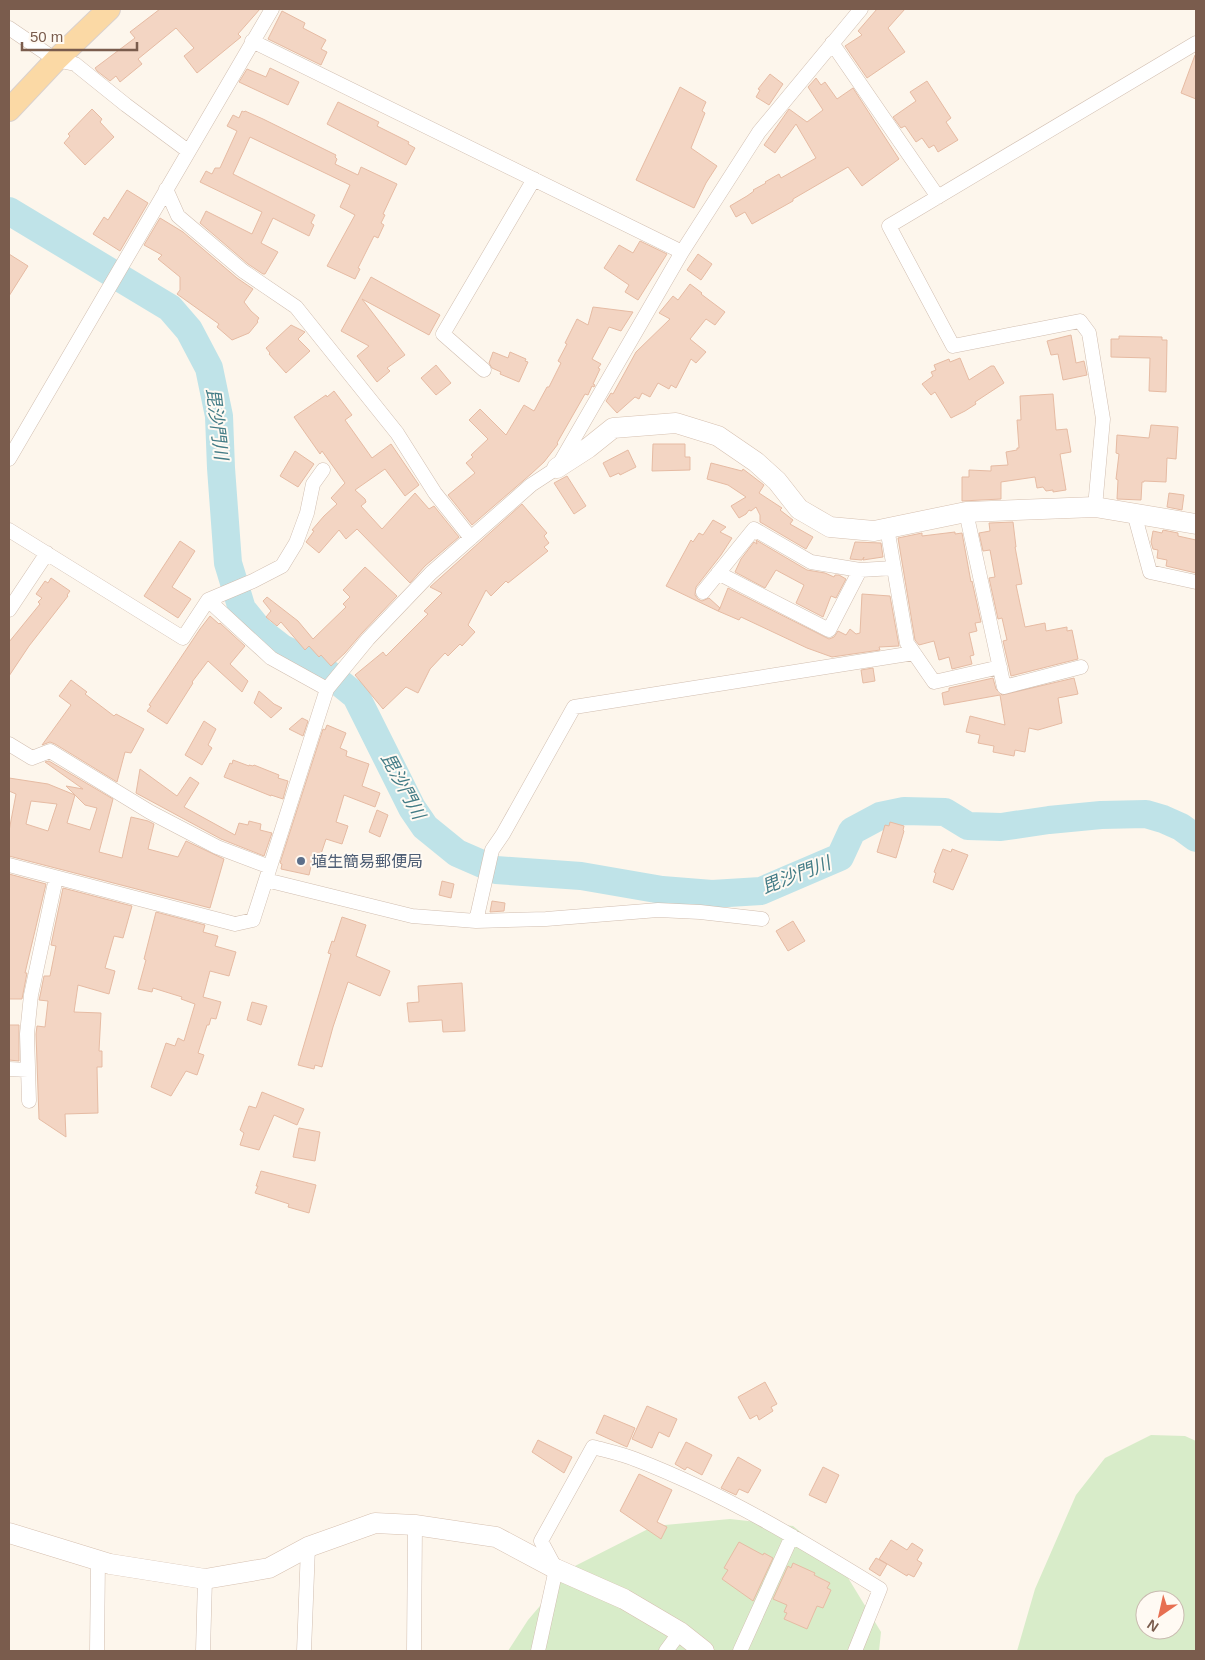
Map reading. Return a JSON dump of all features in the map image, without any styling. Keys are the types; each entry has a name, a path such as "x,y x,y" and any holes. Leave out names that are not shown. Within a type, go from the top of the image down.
{"main road":[{"path":"9,110 56,60 109,9"}],"street":[{"path":"9,459 272,9"},
{"path":"558,468 682,252 759,132 861,9"},
{"path":"9,28 56,60 75,64 188,151"},
{"path":"252,41 682,252"},
{"path":"832,43 938,197"},
{"path":"1095,507 1103,419 1090,333 1080,321 954,346 889,226 1196,43"},
{"path":"484,370 443,334 534,179"},
{"path":"166,189 178,216 243,271 296,307 397,433 435,493 471,538"},
{"path":"9,865 235,924 253,920 327,689 375,632 431,573 531,485 588,448 613,428 676,423 718,436 756,462 777,481 799,508 830,527 874,531 966,512 1095,507 1196,524"},
{"path":"9,530 183,638 208,600 253,582 282,566 296,543 307,513 313,484 323,470"},
{"path":"966,512 1004,687 1081,667"},
{"path":"1134,514 1150,572 1196,582"},
{"path":"887,528 907,643 934,682 1000,667"},
{"path":"703,592 754,529 810,562 860,570 894,568"},
{"path":"9,610 47,553"},
{"path":"718,573 829,630 860,570"},
{"path":"208,600 271,658 327,689"},
{"path":"476,921 492,850 503,834 574,707 914,653"},
{"path":"9,744 32,758 50,751 167,821 217,847 270,867"},
{"path":"29,1101 27,1034 31,995 56,878"},
{"path":"266,880 412,916 476,921 546,919 658,910 700,912 762,919"},
{"path":"9,1069 28,1070"},
{"path":"538,1651 556,1569 541,1541 584,1467 593,1447 636,1459 713,1493 792,1536 880,1589 855,1651"},
{"path":"9,1533 110,1564 205,1579 269,1568 308,1547 376,1523 415,1525 496,1537 556,1569 624,1599 680,1632 704,1651"},
{"path":"414,1651 415,1525"},
{"path":"740,1651 792,1536"},
{"path":"304,1651 308,1547"},
{"path":"97,1651 98,1560"},
{"path":"203,1651 205,1579"},
{"path":"666,1651 680,1632"}],"green space":[{"path":"1151,1435 1185,1436 1196,1441 1196,1651 1017,1651 1035,1589 1076,1495 1105,1458"},
{"path":"730,1519 793,1526 839,1563 881,1632 879,1651 508,1651 528,1620 573,1567 654,1526"}],"building":[{"path":"160,9 260,9 238,34 241,37 197,73 184,56 194,48 176,28 138,59 142,64 120,82 116,76 110,81 97,71 95,68 135,38 130,32"},
{"path":"877,9 905,9 888,28 905,52 867,78 845,46 862,35 858,31"},
{"path":"282,11 305,23 303,28 326,40 321,49 327,52 321,65 268,39"},
{"path":"1196,56 1196,99 1181,93"},
{"path":"270,68 299,82 288,105 239,82 247,69 266,77"},
{"path":"770,74 783,84 769,105 756,97 760,90 758,89"},
{"path":"816,78 821,85 825,82 837,99 853,88 899,159 862,186 848,167 752,224 745,212 736,217 730,206 779,174 781,178 816,158 796,124 775,153 764,145 789,109 807,122 823,110 808,87"},
{"path":"927,81 951,118 946,122 958,140 938,152 934,145 929,148 922,138 916,142 905,126 901,128 893,117 916,101 910,92"},
{"path":"680,87 706,102 702,111 705,113 691,148 717,166 694,208 636,180"},
{"path":"338,102 379,122 377,126 409,142 408,144 415,148 406,165 327,124"},
{"path":"92,109 102,119 100,122 114,137 85,165 64,143 70,136 68,134"},
{"path":"242,111 263,119 336,155 335,164 358,175 361,167 397,184 383,214 385,215 381,223 384,225 378,238 374,236 358,268 360,269 355,279 327,266 355,215 340,207 350,185 250,137 233,174 315,215 311,223 314,225 309,236 273,218 261,243 278,252 265,274 263,274 248,264 200,223 206,211 252,234 262,212 200,182 206,171 212,174 215,168 220,168 237,131 227,126 233,115 239,118"},
{"path":"127,190 148,203 120,251 93,234 104,217 108,220"},
{"path":"160,218 183,232 237,278 253,289 244,302 259,318 249,333 232,340 217,327 219,324 177,294 180,290 180,277 158,259 162,255 144,245"},
{"path":"640,241 667,254 638,300 625,292 629,285 604,268 619,245 633,253"},
{"path":"9,254 28,266 9,296"},
{"path":"698,254 712,264 701,280 687,270"},
{"path":"371,277 440,315 429,335 362,299 405,355 387,368 390,371 377,382 357,356 369,346 341,331"},
{"path":"690,284 725,312 715,325 706,319 690,339 706,352 696,363 691,359 676,388 671,385 669,389 658,383 650,397 642,393 639,399 635,397 617,413 606,401 611,393 613,394 636,352 670,319 659,313 673,296 678,300"},
{"path":"593,307 633,312 621,331 609,327 592,359 601,364 593,384 595,385 594,387 592,386 588,395 585,394 558,444 544,462 472,525 448,495 475,473 466,463 473,457 471,455 488,439 469,420 480,409 506,435 524,405 534,411 561,363 558,361 577,319 588,325"},
{"path":"291,325 305,332 298,339 310,351 286,373 266,348"},
{"path":"1071,335 1076,363 1084,361 1087,375 1063,380 1058,354 1051,355 1047,341"},
{"path":"1119,336 1162,337 1162,340 1167,340 1166,392 1149,391 1150,358 1111,357 1111,339 1119,339"},
{"path":"493,352 508,358 510,352 526,359 525,361 528,362 519,382 500,374 501,372 492,368 489,363"},
{"path":"960,358 969,380 994,366 1004,383 975,402 976,404 951,418 935,392 931,395 922,384 933,376 931,372 936,370 934,365 949,359 950,362"},
{"path":"436,365 451,383 436,395 421,378"},
{"path":"334,391 352,415 345,420 372,458 391,444 419,485 405,496 385,469 355,490 365,499 366,502 361,506 382,529 415,493 429,509 434,506 459,537 425,566 410,583 357,529 346,539 339,530 319,553 306,542 314,531 312,530 337,504 331,498 345,483 322,451 320,454 294,417"},
{"path":"1053,394 1056,430 1067,429 1071,452 1060,454 1066,490 1053,492 1053,490 1046,491 1043,487 1037,488 1035,477 1001,482 1001,499 962,501 962,477 969,477 969,470 991,471 991,466 1008,465 1006,452 1019,448 1017,420 1021,420 1020,396"},
{"path":"1151,425 1178,427 1176,459 1167,458 1166,482 1142,482 1141,500 1117,499 1118,480 1116,479 1119,454 1116,453 1117,435 1149,438"},
{"path":"653,444 685,444 685,457 690,457 690,470 652,471"},
{"path":"628,450 636,467 620,475 619,473 610,477 603,463"},
{"path":"295,451 314,464 298,487 280,476"},
{"path":"711,463 742,471 743,469 764,485 759,493 782,508 780,510 793,520 790,524 813,537 806,549 760,522 760,515 756,507 739,518 731,506 746,497 728,485 707,479"},
{"path":"567,476 586,506 574,514 554,483"},
{"path":"1169,493 1184,495 1182,510 1167,507"},
{"path":"522,504 547,533 544,536 549,543 544,547 548,551 508,583 506,581 491,596 486,590 468,625 475,632 462,646 460,644 448,656 445,653 430,669 418,693 406,687 383,709 355,675 383,652 386,656 428,614 424,611 442,593 430,587"},
{"path":"713,520 726,527 720,532 732,538 696,587 695,595 698,599 702,601 709,598 720,608 728,588 829,639 834,637 838,631 846,635 850,629 856,634 860,633 862,594 890,596 899,646 879,647 880,650 832,657 807,648 741,617 739,620 666,586 691,540 693,542 699,533 703,535"},
{"path":"1013,522 1015,547 1022,584 1016,585 1025,627 1045,623 1046,631 1067,627 1067,631 1072,630 1078,659 1011,676 1003,641 1007,640 1002,618 998,619 989,578 995,577 990,550 983,551 979,533 990,531 989,523"},
{"path":"1163,530 1196,540 1196,573 1166,566 1167,560 1157,558 1158,550 1153,549 1151,542 1153,531 1162,533"},
{"path":"955,532 955,534 962,533 981,622 975,623 977,631 969,633 974,655 970,656 972,664 952,669 949,657 939,660 934,641 919,645 915,640 898,538 922,533 922,536"},
{"path":"756,540 807,570 825,573 834,577 839,575 846,579 836,598 831,596 823,617 796,603 804,585 776,570 765,588 735,572 741,559 754,542 757,544"},
{"path":"180,541 195,551 172,587 191,599 178,618 144,596"},
{"path":"855,542 881,543 883,557 863,560 864,557 862,560 850,559"},
{"path":"365,567 397,596 331,666 309,646 305,650 281,622 277,626 266,617 271,611 263,601 267,597 298,621 313,639 346,607 343,604 350,597 343,590"},
{"path":"51,578 70,591 68,596 29,646 9,676 9,642 40,604 38,602 42,598 36,594 45,581 48,583"},
{"path":"210,616 245,646 230,664 248,681 242,692 208,661 192,682 167,724 147,711 151,706 149,705"},
{"path":"873,668 875,681 863,683 861,670"},
{"path":"993,678 996,689 1002,695 1074,678 1078,694 1058,698 1062,723 1038,730 1029,728 1025,752 1015,750 1014,756 993,752 994,746 978,743 980,735 966,732 970,716 1005,725 1000,695 944,705 942,693 949,691 949,688"},
{"path":"71,680 87,692 85,694 114,716 116,714 144,729 131,753 125,752 117,782 55,744 50,742 42,745 71,705 59,696"},
{"path":"259,691 274,704 282,708 271,718 254,703"},
{"path":"302,718 308,721 303,736 289,729"},
{"path":"204,721 216,729 208,745 212,748 202,765 185,755"},
{"path":"327,725 346,733 340,748 347,751 346,756 369,764 362,786 380,793 375,807 344,795 336,822 348,826 342,844 326,839 319,860 313,858 309,875 281,869 282,864 280,863 323,729 325,730"},
{"path":"233,760 249,766 254,765 279,775 278,778 288,781 283,799 224,777"},
{"path":"49,761 113,799 99,852 122,858 131,817 154,824 148,849 178,857 186,841 224,859 210,908 9,856 9,831 16,794 9,791 9,778 48,784 75,795 66,786 83,789 45,762","holes":["75,795 85,805 97,808 90,830 67,823","31,801 57,804 48,831 26,824"]},
{"path":"140,769 177,796 190,777 199,783 184,807 235,835 239,823 248,825 249,821 261,824 260,830 272,833 264,856 221,839 136,793"},
{"path":"377,810 388,815 380,837 369,832"},
{"path":"890,822 904,826 896,858 877,852 885,825 889,826"},
{"path":"943,849 951,852 952,849 968,855 953,890 933,882 936,873 934,872"},
{"path":"9,874 46,884 25,973 27,973 22,999 9,999"},
{"path":"442,881 454,884 451,898 439,895"},
{"path":"63,888 132,906 123,938 114,936 105,968 115,971 109,994 78,985 74,1012 101,1013 99,1051 102,1051 102,1067 97,1067 98,1113 65,1114 66,1137 39,1119 36,1034 37,1026 45,1027 48,1001 39,1000 44,976 50,976 56,946 51,945"},
{"path":"492,901 505,903 504,911 490,912"},
{"path":"156,912 205,925 203,932 218,936 215,946 236,952 229,976 210,971 203,997 221,1002 216,1019 211,1018 209,1025 207,1025 198,1053 204,1055 197,1075 186,1071 171,1096 151,1087 166,1043 175,1046 178,1038 184,1041 195,1004 181,999 182,997 153,988 152,992 138,989"},
{"path":"342,917 366,925 356,956 390,971 380,996 348,982 322,1067 315,1065 314,1069 298,1065 331,954 328,953 332,941 334,942"},
{"path":"793,921 805,941 788,951 776,931"},
{"path":"462,983 465,1031 443,1032 442,1020 409,1022 407,1003 419,1002 418,986"},
{"path":"252,1002 267,1006 261,1025 247,1020"},
{"path":"9,1025 19,1025 19,1061 9,1060"},
{"path":"262,1092 304,1109 297,1125 274,1115 259,1150 240,1145 244,1133 240,1130 249,1106 256,1108"},
{"path":"299,1128 320,1132 315,1161 293,1157"},
{"path":"261,1171 316,1185 309,1213 288,1207 289,1204 255,1193"},
{"path":"765,1382 777,1404 771,1407 773,1411 759,1420 757,1415 750,1419 738,1397"},
{"path":"647,1406 677,1419 669,1437 659,1432 652,1448 632,1439"},
{"path":"604,1415 635,1428 627,1447 596,1433"},
{"path":"538,1440 572,1457 564,1473 532,1452"},
{"path":"686,1442 712,1455 702,1475 687,1467 685,1470 675,1464"},
{"path":"738,1457 761,1470 748,1493 739,1489 736,1495 721,1488"},
{"path":"823,1467 839,1475 826,1503 809,1495"},
{"path":"639,1474 672,1490 657,1522 667,1527 661,1539 620,1511"},
{"path":"891,1540 907,1550 912,1543 923,1550 917,1560 922,1563 914,1577 908,1574 907,1576 879,1559"},
{"path":"739,1542 763,1555 764,1553 773,1558 753,1601 722,1579 728,1570 724,1568"},
{"path":"876,1558 887,1564 880,1576 869,1569"},
{"path":"793,1563 815,1573 814,1575 830,1583 827,1588 831,1590 823,1608 817,1606 807,1629 784,1619 787,1613 784,1612 787,1605 773,1599 788,1566 791,1568"}],"waterway":[{"name":"毘沙門川","path":"9,211 170,308 189,330 209,368 219,416 228,563 242,609 260,631 282,648 319,666 356,696 412,808 425,827 457,853 496,870 581,876 662,890 712,894 761,891 840,857 852,831 880,816 904,811 945,812 968,826 1001,827 1101,815 1146,814 1181,827 1196,838"}],"place":[{"name":"埴生簡易郵便局","path":"301,861"}]}
